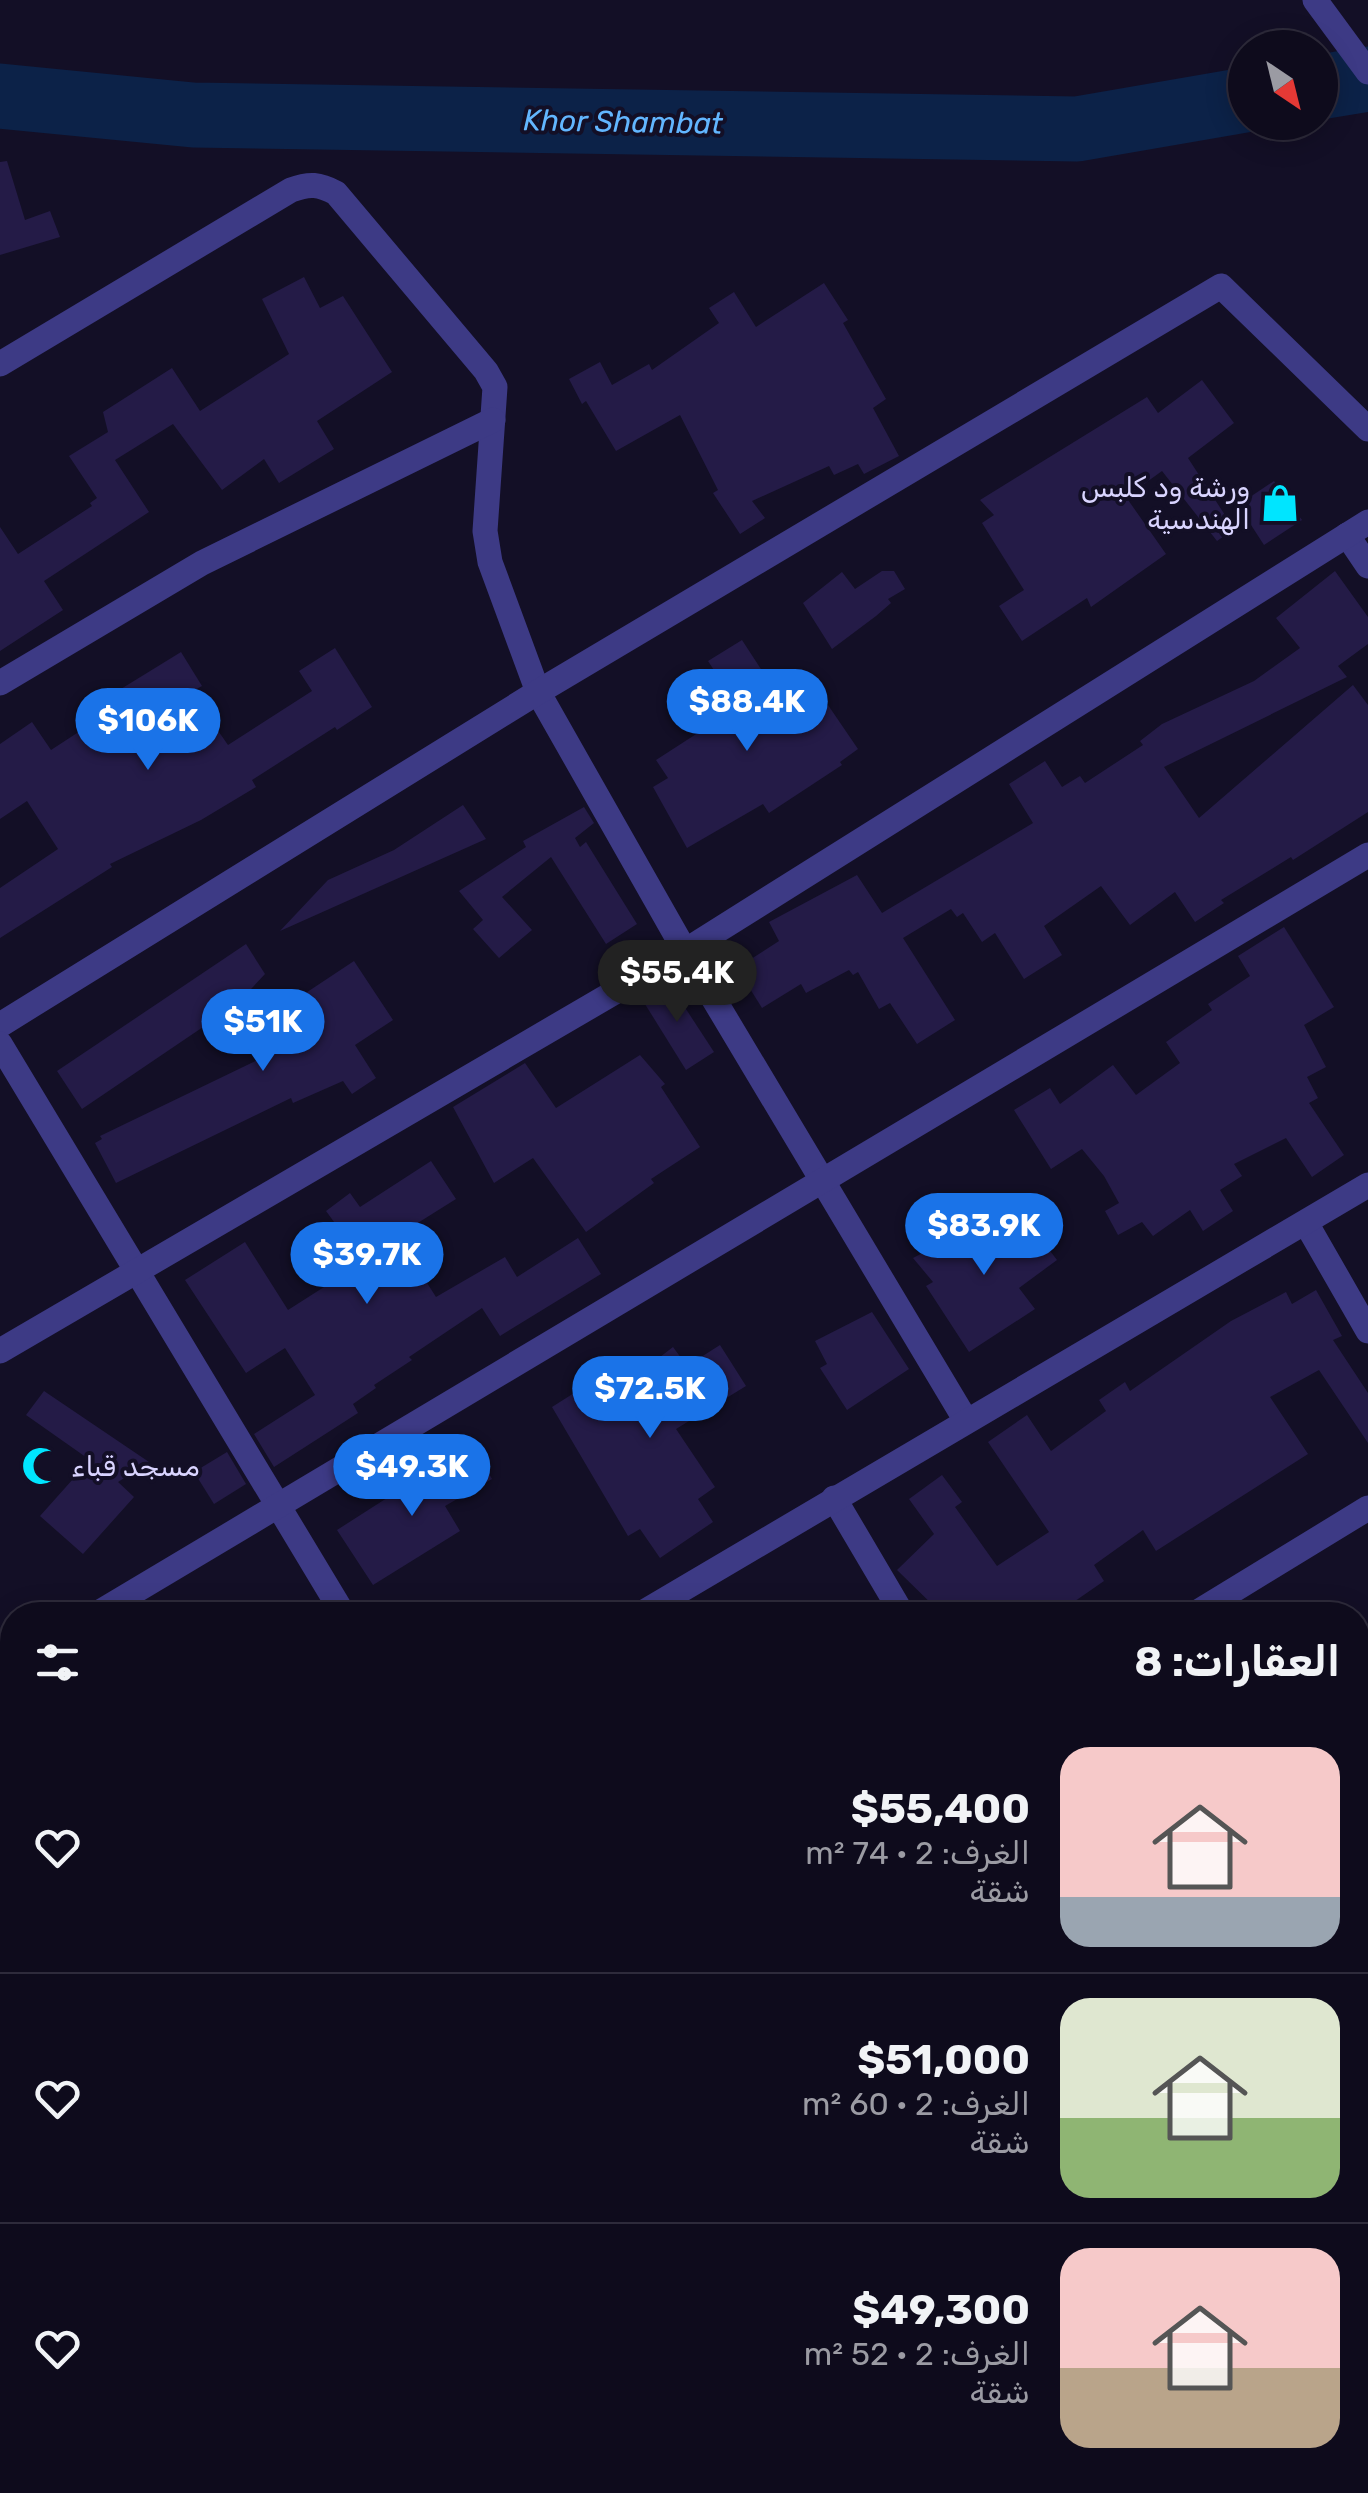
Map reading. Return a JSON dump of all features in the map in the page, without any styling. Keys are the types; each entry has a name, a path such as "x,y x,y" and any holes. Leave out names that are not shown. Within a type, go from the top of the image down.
{"street":[{"path":"1315,0 1368,72"},
{"path":"0,364 291,190 308,184 336,192 486,371 495,387 485,504 490,562 538,692 685,951 966,1420"},
{"path":"0,1025 538,692 1221,286 1368,428"},
{"path":"0,683 202,563 492,420"},
{"path":"0,1352 685,951 1358,528 1368,566"},
{"path":"117,1602 1368,855"},
{"path":"0,1044 336,1602"},
{"path":"661,1602 1368,1184"},
{"path":"1306,1224 1368,1331"},
{"path":"834,1498 895,1602"},
{"path":"1213,1602 1368,1508"}],"building":[{"path":"7,161 25,220 50,211 60,237 0,255 0,162"},
{"path":"304,277 320,308 343,296 392,372 317,421 334,449 279,483 264,459 222,490 173,424 115,460 149,512 44,581 63,610 0,651 0,527 18,554 92,506 90,503 97,498 69,456 108,432 103,412 172,368 200,411 289,354 262,299"},
{"path":"824,283 848,320 843,323 886,399 873,408 899,456 864,474 858,464 834,475 829,466 752,501 765,518 740,534 713,493 718,490 680,415 616,451 569,379 600,362 612,385 649,364 652,370 719,323 709,308 734,292 756,327"},
{"path":"1202,380 1234,423 1188,458 1234,529 1217,541 1162,471 1126,497 1166,554 1091,607 1087,598 1022,641 999,606 1024,590 982,523 994,515 980,500 1147,397 1158,413"},
{"path":"1274,481 1302,520 1264,545 1238,505"},
{"path":"882,571 894,571 905,589 888,599 891,603 832,649 803,603 842,572 855,589"},
{"path":"1335,571 1368,617 1368,644 1338,666 1347,677 1164,767 1199,818 1353,685 1368,705 1368,812 1221,900 1224,903 1195,922 1175,892 1130,925 1101,886 1044,926 1062,955 1024,979 995,933 982,942 963,913 957,917 951,909 903,938 955,1020 917,1044 890,1003 879,1009 858,972 853,975 849,970 806,993 801,984 762,1008 737,968 779,941 769,922 857,875 882,913 1033,823 1009,784 1045,761 1062,787 1080,776 1085,783 1143,745 1140,741 1162,724 1254,681 1300,648 1276,618"},
{"path":"742,640 798,726 828,705 858,749 840,762 842,765 769,813 763,804 687,848 653,787 668,778 656,760 738,707 708,661"},
{"path":"335,648 372,707 252,780 256,787 201,820 110,864 112,867 0,938 0,888 58,849 27,801 0,819 0,744 32,722 51,750 123,703 116,692 181,652 202,686 191,692 228,745 312,691 299,671"},
{"path":"463,805 486,839 280,931 328,880 394,850"},
{"path":"584,807 594,823 575,838 580,847 586,842 637,924 606,944 551,857 502,897 532,930 499,958 473,929 483,920 459,891 526,847 523,841"},
{"path":"1284,927 1334,1007 1304,1025 1326,1067 1307,1077 1318,1098 1309,1103 1344,1155 1312,1177 1286,1138 1234,1164 1242,1176 1220,1190 1233,1211 1203,1231 1190,1210 1153,1236 1142,1222 1118,1235 1105,1211 1119,1203 1082,1149 1051,1169 1014,1110 1050,1088 1060,1104 1113,1065 1136,1095 1180,1063 1166,1042 1212,1010 1208,1004 1250,976 1238,956"},
{"path":"246,944 265,974 237,1004 82,1109 57,1071"},
{"path":"354,961 393,1020 355,1045 376,1078 352,1094 343,1081 293,1103 291,1098 116,1183 95,1143 102,1139 100,1136 274,1052 259,1024"},
{"path":"667,980 714,1052 686,1070 640,996"},
{"path":"640,1055 665,1084 661,1087 700,1147 651,1179 654,1183 586,1232 533,1158 494,1183 453,1107 525,1063 556,1108"},
{"path":"431,1161 456,1199 397,1236 436,1297 505,1257 517,1277 578,1238 601,1274 500,1336 482,1308 374,1385 376,1388 353,1404 358,1413 274,1467 254,1434 315,1395 285,1348 246,1373 185,1280 245,1242 288,1310 335,1280 321,1258 348,1241 326,1211 350,1193 360,1207"},
{"path":"1000,1212 1020,1248 1038,1235 1057,1260 1019,1288 1035,1309 969,1352 926,1286 933,1282 913,1258"},
{"path":"1316,1290 1342,1336 1333,1340 1368,1393 1368,1443 1319,1370 1270,1397 1308,1454 1156,1551 1143,1530 1094,1565 1104,1581 1074,1602 930,1602 897,1570 934,1534 909,1499 942,1475 962,1502 955,1507 997,1566 1049,1532 988,1442 1027,1415 1051,1451 1106,1411 1099,1400 1125,1382 1130,1391 1231,1321 1286,1292 1292,1304"},
{"path":"872,1312 909,1369 847,1410 820,1368 827,1364 815,1341"},
{"path":"720,1345 746,1386 676,1429 715,1487 698,1499 713,1522 660,1558 640,1529 628,1536 552,1407 631,1357 638,1374 673,1347 687,1366"},
{"path":"44,1391 149,1462 118,1482 134,1497 83,1554 40,1516 90,1460 26,1415"},
{"path":"476,1450 492,1479 445,1506 460,1531 373,1585 337,1530 401,1489"},
{"path":"227,1452 246,1484 214,1504 194,1472"}],"waterway":[{"name":"Khor Shambat","path":"1338,84 1368,79"},
{"name":"Khor Shambat","path":"0,96 193,115 1077,129 1228,103"}],"place":[{"name":"ورشة ود كلبس الهندسية","path":"1280,503"},
{"name":"مسجد قباء","path":"41,1466"}]}
